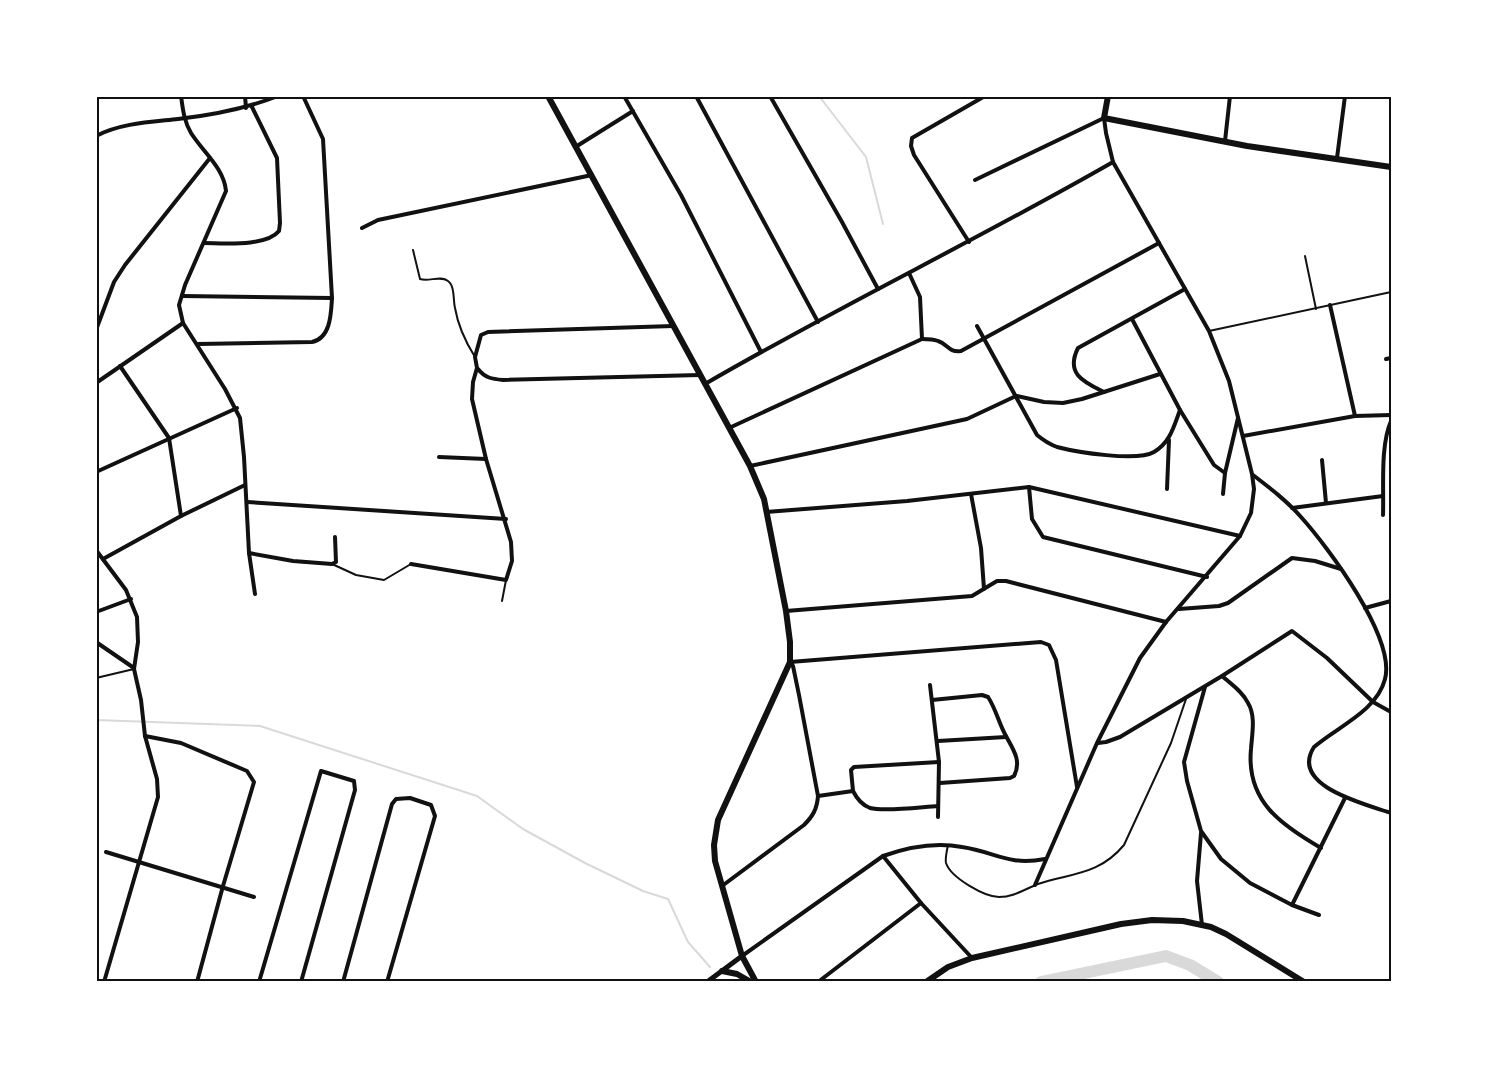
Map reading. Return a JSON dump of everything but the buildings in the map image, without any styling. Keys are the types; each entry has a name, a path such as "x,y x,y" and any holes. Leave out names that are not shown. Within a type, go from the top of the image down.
{"main road":[{"path":"548,96 593,174 750,466 764,499 786,611 790,662 718,820 714,845 715,861 742,956 756,982"},
{"path":"1108,96 1104,118 1225,142 1391,167"},
{"path":"926,982 948,967 972,958 1121,924 1152,920 1183,921 1226,934 1304,982"},
{"path":"722,971 736,974 751,982"}],"street":[{"path":"182,96 184,118 191,133 225,181 226,191 180,305 183,323 237,408 242,429 249,553 255,594"},
{"path":"245,96 246,108"},
{"path":"96,136 107,130 135,124 252,107 278,96"},
{"path":"197,344 283,344 318,341 323,337 331,320 332,298 323,139 303,96"},
{"path":"624,96 681,195 761,352"},
{"path":"696,96 818,321"},
{"path":"770,96 843,222 878,289"},
{"path":"969,242 914,155 911,146 912,138 985,96"},
{"path":"1225,142 1230,96"},
{"path":"1337,158 1345,96"},
{"path":"204,243 270,239 279,231 277,158 252,107"},
{"path":"577,146 633,111"},
{"path":"975,180 1104,118 1113,162 1209,331 1229,381 1254,489 1251,513 1240,536 1166,622 1140,658 1097,743 1035,885"},
{"path":"96,330 114,282 125,265 210,158"},
{"path":"705,384 1113,162"},
{"path":"362,228 378,220 593,174"},
{"path":"728,428 922,339 940,341 950,350 957,352 1159,243"},
{"path":"909,273 920,297 922,339"},
{"path":"1104,392 1080,379 1073,363 1078,348 1185,289"},
{"path":"182,296 332,298"},
{"path":"1330,305 1355,416"},
{"path":"1132,319 1180,410 1214,465 1225,473"},
{"path":"96,383 183,323"},
{"path":"411,564 506,580 513,552 506,519 486,459 472,399 477,368 475,357 481,335 488,332 674,326"},
{"path":"977,326 1037,435 1044,441 1057,447 1135,457 1154,452 1169,440"},
{"path":"120,366 169,438 181,516"},
{"path":"477,368 483,376 503,380 700,375"},
{"path":"750,466 967,419 1016,396 1044,402 1063,403 1160,375"},
{"path":"96,472 237,408"},
{"path":"1167,489 1169,440 1180,410"},
{"path":"1243,436 1355,416 1391,415"},
{"path":"1223,494 1225,473 1238,417"},
{"path":"1383,515 1386,446 1391,421"},
{"path":"439,457 486,459"},
{"path":"1322,460 1326,503"},
{"path":"1252,474 1292,508 1342,570 1365,608 1383,649 1386,667 1385,680 1373,702 1321,740 1309,754 1310,772 1318,782 1345,798 1391,813"},
{"path":"103,559 181,516 245,485"},
{"path":"766,512 907,501 1029,487 1240,536"},
{"path":"1029,487 1032,519 1043,537 1207,577"},
{"path":"971,494 981,548 984,590"},
{"path":"1292,508 1383,496"},
{"path":"247,502 506,519"},
{"path":"249,553 294,561 332,564 336,562 337,556 335,537"},
{"path":"96,550 131,599 138,625 134,669 141,700 145,736 157,779 158,797 104,982"},
{"path":"1178,609 1219,606 1228,603 1292,558 1315,561 1342,570"},
{"path":"786,611 951,599 972,596 997,581 1006,581 1166,622"},
{"path":"96,612 131,599"},
{"path":"1365,608 1391,601"},
{"path":"1097,743 1113,741 1120,737 1292,631 1327,658 1373,702 1391,712"},
{"path":"96,642 134,669"},
{"path":"722,886 804,825 813,816 817,806 818,796 800,695 790,662 1041,642 1048,645 1056,660 1077,788"},
{"path":"1222,676 1249,704 1253,725 1251,768 1262,801 1279,822 1321,848"},
{"path":"930,685 938,741 940,783 938,817"},
{"path":"1202,925 1197,881 1201,831 1184,762 1205,686"},
{"path":"932,700 982,695 988,697 1006,737 1014,747 1017,758 1017,771 1014,776 983,781 940,783"},
{"path":"145,736 181,743 247,771 254,782 197,982"},
{"path":"938,741 1006,737"},
{"path":"938,806 870,808 861,803 853,791 851,770 854,767 939,762"},
{"path":"260,982 321,771 354,781 355,790 301,982"},
{"path":"818,796 853,791"},
{"path":"343,982 392,804 396,799 410,798 431,806 435,816 387,982"},
{"path":"1292,904 1345,798"},
{"path":"1201,831 1221,859 1239,876 1292,904 1319,915"},
{"path":"707,982 883,855 929,846 948,845 974,849 1004,860 1020,862 1046,859"},
{"path":"106,852 254,897"},
{"path":"883,855 921,903 972,958"},
{"path":"818,982 824,980 921,903"}],"lane":[{"path":"413,250 420,279 450,281 461,332 475,357"},
{"path":"1305,256 1316,309"},
{"path":"1209,331 1391,292"},
{"path":"332,564 356,575 384,580 411,564"},
{"path":"502,601 506,580"},
{"path":"96,678 134,669"},
{"path":"948,845 946,857 949,868 970,886 988,896 1008,896 1035,885 1099,868 1117,855 1124,845 1171,743 1187,696"}],"waterway":[{"path":"819,96 866,157 883,224"},
{"path":"96,720 260,726 477,796 523,829 585,863 643,891 668,899 688,942 710,967"},
{"path":"1041,982 1166,956 1190,965 1218,982"}]}
